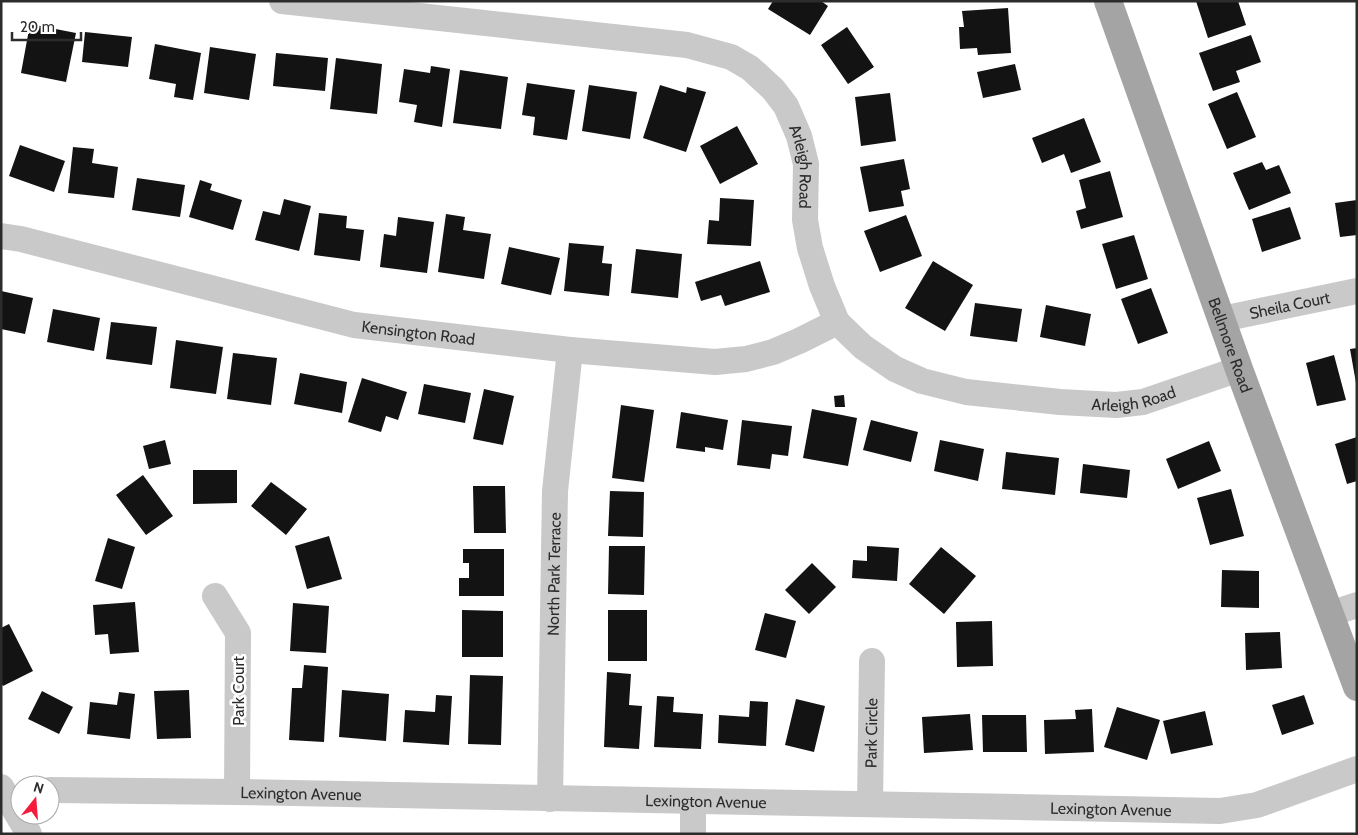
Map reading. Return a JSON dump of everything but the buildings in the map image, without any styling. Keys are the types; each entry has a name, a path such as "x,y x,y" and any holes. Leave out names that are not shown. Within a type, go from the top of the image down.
{"main road":[{"name":"Bellmore Road","path":"1108,1 1239,370 1357,687"}],"street":[{"name":"Arleigh Road","path":"282,1 686,45 731,56 750,68 773,89 786,106 800,136 806,164 805,220 810,248 822,286 838,322 863,347 895,369 922,381 966,392 1116,406 1143,402 1239,370"},
{"name":"Kensington Road","path":"1,236 21,239 354,325 570,350 715,362 773,352 838,322"},
{"name":"Sheila Court","path":"1222,318 1357,291"},
{"name":"North Park Terrace","path":"550,799 555,491 570,350"},
{"name":"Park Court","path":"215,596 238,633 237,792"},
{"path":"1330,614 1357,604"},
{"name":"Park Circle","path":"870,804 872,661"},
{"name":"Lexington Avenue","path":"60,790 1220,811 1257,805 1357,769"},
{"path":"8,789 29,834"},
{"path":"692,834 693,802"}]}
